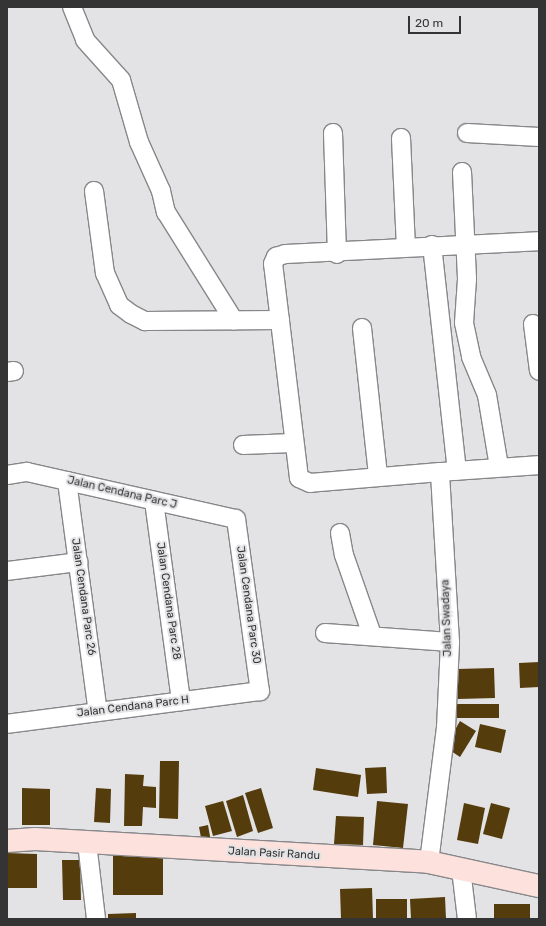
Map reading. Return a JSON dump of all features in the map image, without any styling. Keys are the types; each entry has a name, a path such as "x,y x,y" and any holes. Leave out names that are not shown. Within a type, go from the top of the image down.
{"main road":[{"name":"Jalan Pasir Randu","path":"7,841 87,843 429,862 539,886"}],"street":[{"path":"72,7 85,40 121,80 139,142 162,191 166,212 234,321"},
{"path":"333,133 337,254"},
{"path":"467,133 539,137"},
{"path":"401,138 406,247"},
{"path":"462,172 462,243 467,279 464,323 471,357 487,395 499,467"},
{"path":"94,191 105,273 119,305 144,321 280,320"},
{"path":"539,240 462,243 337,254 276,257 273,264 293,443 302,483 378,475 539,465"},
{"path":"432,245 458,471"},
{"path":"533,324 539,371"},
{"path":"362,328 378,475"},
{"path":"243,445 293,443"},
{"name":"Jalan Cendana Parc J","path":"7,475 28,472 236,519"},
{"name":"Jalan Swadaya","path":"429,862 446,728 450,642 440,472"},
{"name":"Jalan Cendana Parc 26","path":"67,481 98,712"},
{"name":"Jalan Cendana Parc 28","path":"154,501 181,701"},
{"name":"Jalan Cendana Parc 30","path":"236,519 260,691"},
{"path":"340,533 344,555 372,635"},
{"path":"7,571 78,562"},
{"path":"325,633 372,635 450,642"},
{"name":"Jalan Cendana Parc H","path":"7,724 260,691"},
{"path":"87,843 96,919"},
{"path":"461,868 468,919"}],"building":[{"path":"539,662 539,687 520,688 519,663"},
{"path":"494,668 495,698 458,699 457,669"},
{"path":"457,704 499,704 499,718 457,718"},
{"path":"460,721 476,731 460,757 445,747"},
{"path":"480,724 506,730 501,753 475,747"},
{"path":"160,761 179,761 178,819 159,818"},
{"path":"386,767 387,793 367,794 365,768"},
{"path":"316,768 361,775 358,797 313,790"},
{"path":"125,774 144,775 143,786 156,787 156,808 143,807 142,826 124,826"},
{"path":"22,788 50,789 50,825 22,825"},
{"path":"96,788 111,789 110,823 94,822"},
{"path":"261,788 273,828 258,833 245,793"},
{"path":"243,795 253,831 237,837 226,801"},
{"path":"223,801 232,831 213,836 205,806"},
{"path":"377,801 408,804 403,848 373,845"},
{"path":"464,803 485,808 478,844 457,840"},
{"path":"491,803 510,808 502,839 483,834"},
{"path":"336,816 364,817 363,845 334,844"},
{"path":"208,825 211,842 202,843 199,827"},
{"path":"113,850 163,850 163,895 113,895"},
{"path":"7,853 37,854 37,888 7,888"},
{"path":"62,860 80,860 81,900 63,900"},
{"path":"372,888 373,919 341,919 340,889"},
{"path":"445,897 446,919 411,919 410,899"},
{"path":"376,899 407,899 407,919 376,919"},
{"path":"494,904 530,904 530,919 494,919"},
{"path":"136,913 136,919 108,919 108,914"}]}
